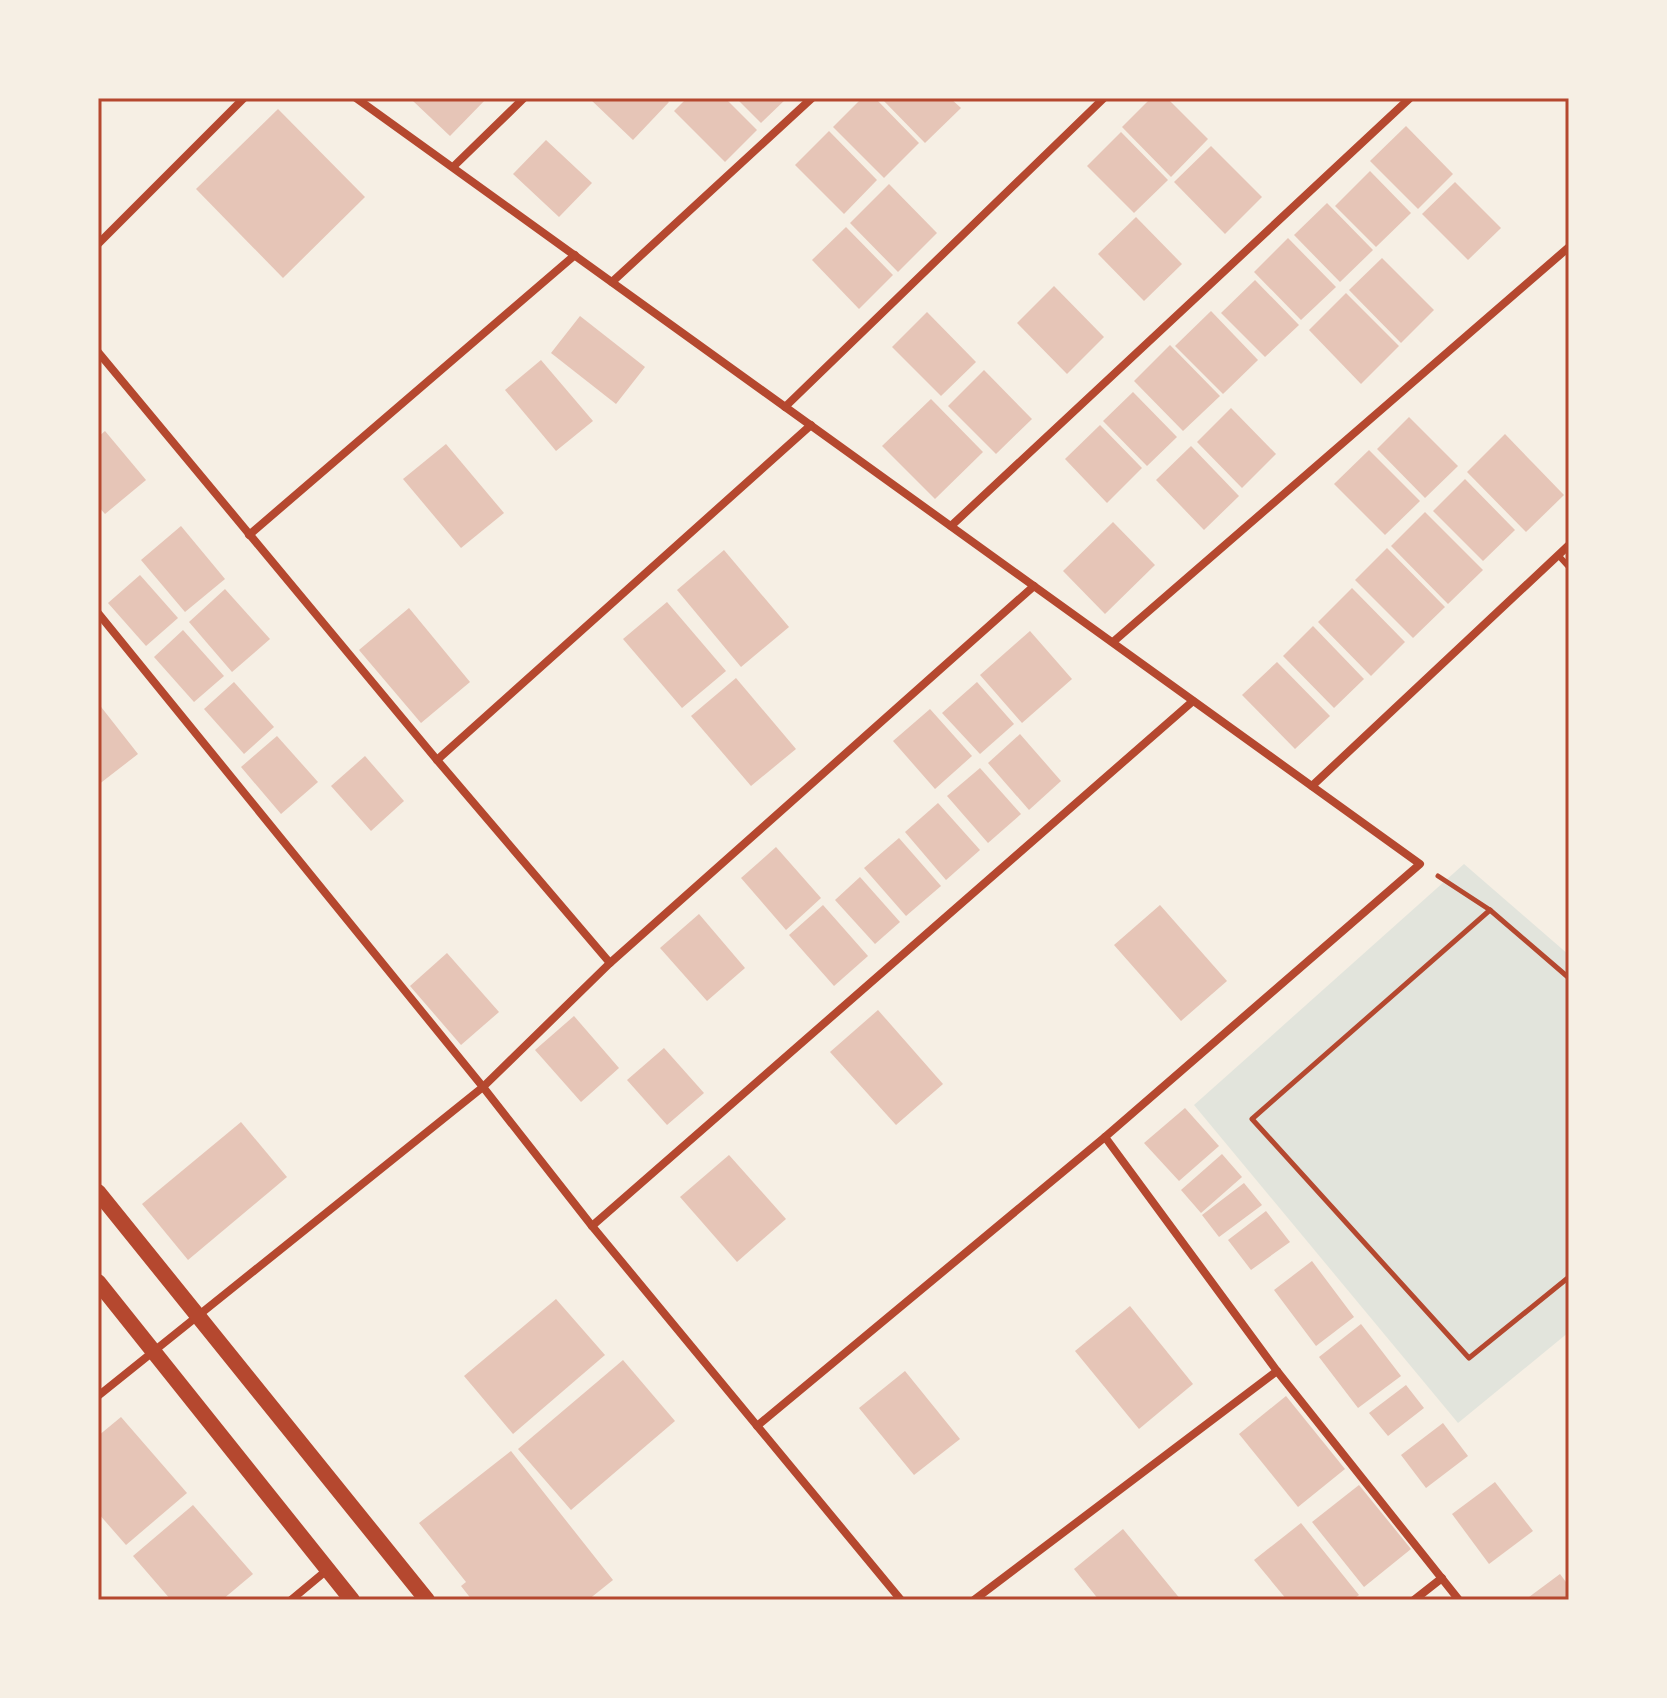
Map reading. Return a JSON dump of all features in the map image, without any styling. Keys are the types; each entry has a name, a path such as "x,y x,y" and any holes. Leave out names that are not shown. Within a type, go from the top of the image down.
{"main road":[{"path":"98,1192 427,1600"},
{"path":"98,1282 352,1600"}],"street":[{"path":"98,244 244,98"},
{"path":"356,98 1420,864 1105,1137 757,1426"},
{"path":"453,167 524,98"},
{"path":"612,282 812,98"},
{"path":"785,407 1104,98"},
{"path":"951,526 1410,98"},
{"path":"1113,642 1569,247"},
{"path":"249,535 575,255"},
{"path":"98,352 610,963"},
{"path":"437,760 811,425"},
{"path":"1312,786 1569,545"},
{"path":"98,1396 483,1087 610,963 1034,586"},
{"path":"98,613 592,1226 901,1600"},
{"path":"592,1226 1193,701"},
{"path":"1105,1137 1277,1371 1459,1600"},
{"path":"974,1600 1277,1371"},
{"path":"291,1600 327,1570"},
{"path":"1414,1600 1442,1578"}],"lane":[{"path":"1558,555 1569,567"}],"path":[{"path":"1420,864 1490,910 1569,978"},
{"path":"1490,910 1252,1119 1469,1358 1569,1277"}],"shaded area":[{"path":"1464,864 1569,955 1569,1332 1458,1423 1194,1105"}],"building":[{"path":"416,98 487,98 450,136 413,101"},
{"path":"589,98 665,98 669,102 633,140"},
{"path":"687,98 725,98 757,130 725,162 674,111"},
{"path":"736,98 787,98 761,123"},
{"path":"862,98 875,98 919,143 884,178 833,127"},
{"path":"881,98 950,98 961,108 925,143"},
{"path":"1151,98 1167,98 1208,139 1171,177 1122,127"},
{"path":"278,109 365,197 283,278 196,189"},
{"path":"1406,126 1453,174 1418,209 1370,161"},
{"path":"829,131 877,180 844,214 795,165"},
{"path":"1121,132 1168,180 1134,213 1087,166"},
{"path":"546,140 592,183 559,217 513,174"},
{"path":"1211,146 1262,197 1225,234 1174,182"},
{"path":"1370,171 1411,213 1376,247 1335,206"},
{"path":"1455,182 1501,228 1468,260 1422,214"},
{"path":"889,184 937,233 898,272 850,223"},
{"path":"1327,203 1373,250 1340,282 1294,235"},
{"path":"1136,217 1182,264 1144,301 1098,254"},
{"path":"846,227 893,275 859,309 812,260"},
{"path":"1288,238 1336,287 1301,320 1254,272"},
{"path":"1382,258 1434,310 1401,343 1349,290"},
{"path":"1255,280 1299,325 1265,357 1221,313"},
{"path":"1054,286 1104,337 1067,374 1017,323"},
{"path":"1346,293 1399,346 1361,384 1309,330"},
{"path":"1211,311 1258,360 1223,394 1175,346"},
{"path":"927,312 976,362 941,396 892,347"},
{"path":"580,316 645,367 616,404 551,353"},
{"path":"1170,345 1220,396 1183,431 1134,381"},
{"path":"541,360 593,421 556,451 505,390"},
{"path":"984,370 1032,419 996,454 948,406"},
{"path":"1133,392 1177,437 1147,466 1103,421"},
{"path":"931,399 983,452 935,499 882,446"},
{"path":"1231,408 1276,454 1242,488 1197,442"},
{"path":"1409,417 1458,466 1425,498 1377,449"},
{"path":"1100,425 1142,468 1107,503 1065,459"},
{"path":"105,431 146,480 105,514 98,506 98,437"},
{"path":"1505,434 1564,495 1526,532 1467,472"},
{"path":"446,444 504,513 461,548 403,479"},
{"path":"1191,446 1239,496 1204,530 1156,480"},
{"path":"1369,450 1420,501 1385,535 1334,484"},
{"path":"1465,479 1515,530 1483,561 1433,511"},
{"path":"1425,512 1483,570 1448,604 1391,546"},
{"path":"1113,522 1155,565 1105,614 1063,571"},
{"path":"181,526 225,579 185,612 141,560"},
{"path":"1387,548 1445,607 1413,638 1355,580"},
{"path":"724,550 789,627 741,667 677,590"},
{"path":"140,575 178,618 146,646 108,603"},
{"path":"1352,588 1405,642 1371,676 1318,622"},
{"path":"225,589 270,639 232,672 189,622"},
{"path":"667,602 726,671 682,708 623,639"},
{"path":"409,608 470,682 421,723 359,650"},
{"path":"1313,626 1364,679 1334,708 1283,656"},
{"path":"183,630 224,676 194,702 154,657"},
{"path":"1030,631 1072,679 1022,723 980,675"},
{"path":"1277,662 1330,716 1295,749 1242,695"},
{"path":"736,678 796,749 751,786 691,716"},
{"path":"234,682 274,727 244,754 204,709"},
{"path":"977,682 1014,724 980,754 942,713"},
{"path":"98,703 138,754 98,785"},
{"path":"930,709 972,756 935,789 893,741"},
{"path":"1020,734 1061,781 1029,810 988,763"},
{"path":"277,736 318,782 281,814 241,767"},
{"path":"365,756 404,801 371,831 331,786"},
{"path":"980,768 1021,814 988,843 947,796"},
{"path":"938,803 980,850 946,880 905,832"},
{"path":"899,838 941,886 906,916 864,868"},
{"path":"776,847 821,898 786,930 741,878"},
{"path":"860,877 900,922 875,944 835,900"},
{"path":"823,905 868,956 834,986 789,935"},
{"path":"1160,905 1227,981 1181,1021 1114,945"},
{"path":"699,914 745,968 707,1001 660,948"},
{"path":"447,953 499,1012 461,1045 410,986"},
{"path":"878,1010 943,1084 896,1125 830,1052"},
{"path":"574,1016 619,1068 581,1102 535,1050"},
{"path":"664,1048 704,1093 667,1125 627,1080"},
{"path":"1185,1108 1219,1146 1179,1181 1144,1143"},
{"path":"241,1122 287,1177 188,1260 142,1204"},
{"path":"1222,1154 1242,1177 1201,1213 1181,1190"},
{"path":"729,1155 786,1219 737,1262 680,1197"},
{"path":"1244,1183 1262,1205 1219,1237 1202,1215"},
{"path":"1266,1211 1290,1242 1251,1270 1228,1240"},
{"path":"1312,1261 1354,1317 1316,1346 1274,1290"},
{"path":"556,1299 605,1355 513,1434 464,1376"},
{"path":"1130,1306 1193,1384 1139,1429 1075,1351"},
{"path":"1361,1324 1401,1376 1358,1408 1319,1357"},
{"path":"623,1360 675,1421 571,1510 518,1449"},
{"path":"905,1371 960,1439 914,1475 859,1408"},
{"path":"1406,1385 1424,1408 1388,1436 1369,1413"},
{"path":"1286,1396 1345,1469 1298,1507 1239,1434"},
{"path":"121,1417 187,1493 126,1545 98,1513 98,1436"},
{"path":"1443,1423 1468,1456 1426,1488 1401,1455"},
{"path":"511,1451 613,1580 588,1600 472,1600 461,1586 466,1582 419,1523"},
{"path":"1495,1482 1533,1531 1489,1564 1452,1514"},
{"path":"1359,1485 1411,1549 1364,1587 1312,1522"},
{"path":"193,1505 253,1574 222,1600 171,1600 133,1556"},
{"path":"1301,1523 1359,1595 1352,1600 1287,1600 1254,1560"},
{"path":"1123,1529 1181,1600 1099,1600 1074,1569"},
{"path":"1560,1574 1569,1586 1569,1600 1525,1600"}]}
